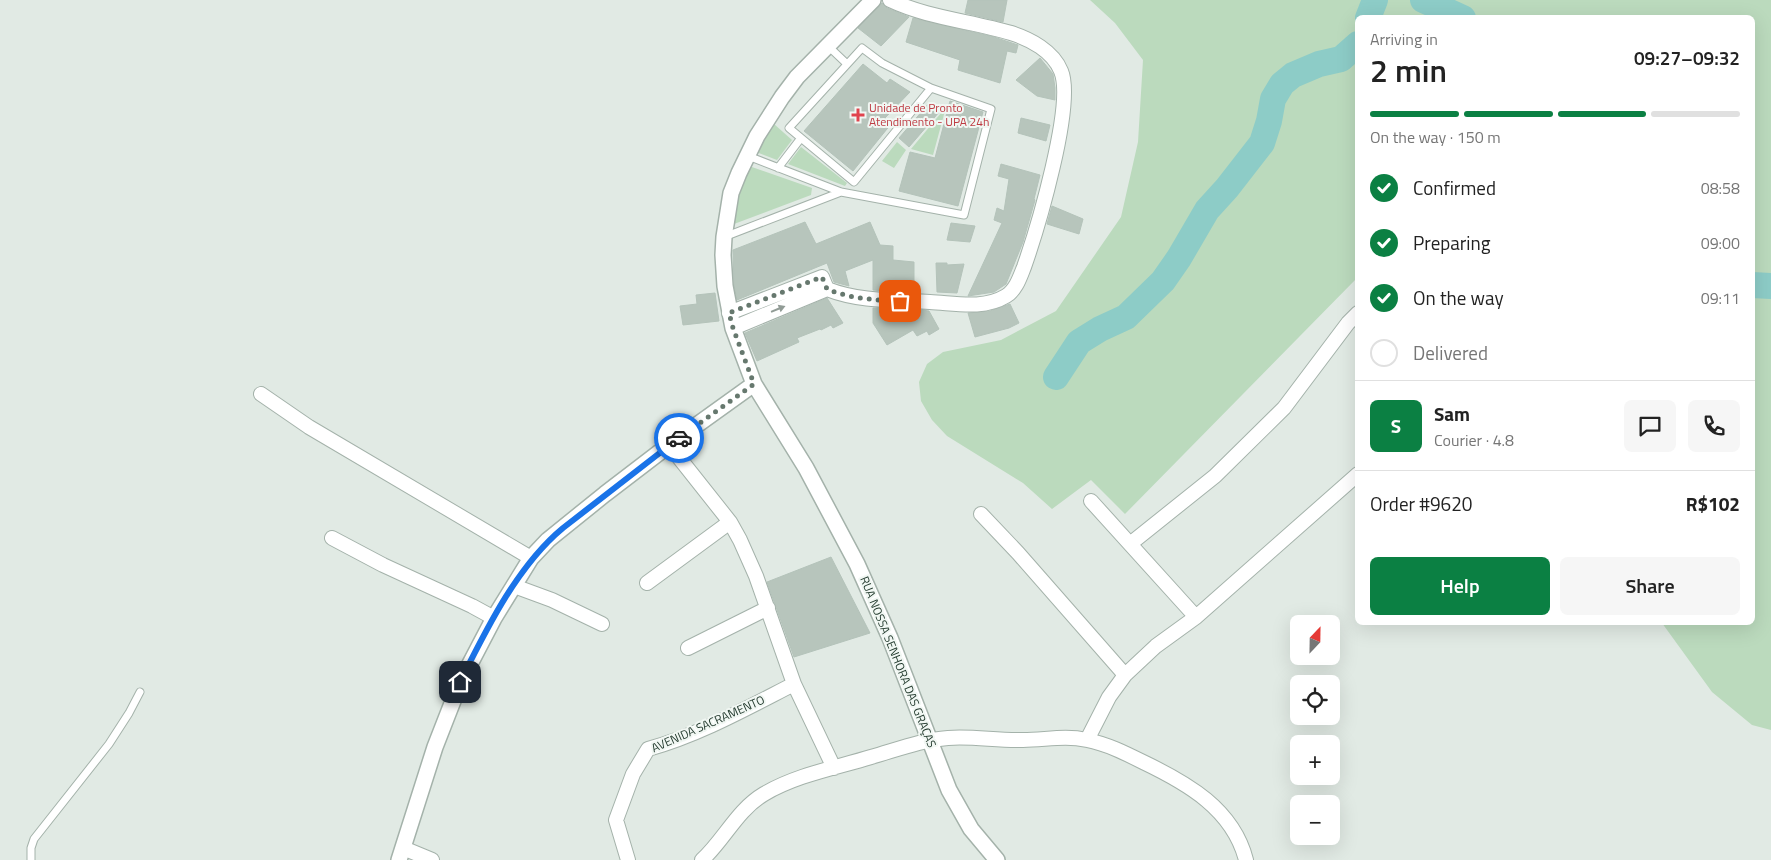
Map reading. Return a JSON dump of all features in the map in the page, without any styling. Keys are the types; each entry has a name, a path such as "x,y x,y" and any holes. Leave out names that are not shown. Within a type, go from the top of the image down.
{"street":[{"name":"RUA NOSSA SENHORA DAS GRAÇAS","path":"872,0 797,77 757,136 732,193 724,237 723,270 731,321 754,384 806,468 857,564 890,638 949,790 959,810 971,829 997,860"},
{"path":"731,321 827,289 866,299 973,304 1006,296 1018,282 1056,154 1065,91 1061,70 1041,47 1012,33 922,12 890,0"},
{"path":"1130,544 1215,476 1284,408 1355,316"},
{"path":"432,860 401,854 435,747 460,682 494,618 531,558 548,540 669,445 754,384"},
{"path":"261,394 309,427 531,558"},
{"path":"669,445 730,522 748,557 794,684 834,768"},
{"path":"1087,740 1109,697 1125,675 1156,646 1196,617 1355,477"},
{"path":"1091,501 1196,617"},
{"path":"981,514 1018,553 1125,675"},
{"path":"647,582 730,522"},
{"path":"332,538 383,565 494,618"},
{"path":"514,586 552,600 602,624"},
{"path":"688,648 768,608"},
{"name":"AVENIDA SACRAMENTO","path":"628,860 616,820 633,774 648,750 691,734 794,684"},
{"path":"702,860 717,845 746,808 764,794 806,776 930,740 962,737 1017,740 1062,737 1087,740 1115,748 1170,774 1201,795 1225,818 1239,840 1246,860"}],"lane":[{"path":"827,45 847,64"},
{"path":"747,156 841,192 964,215 991,109 931,88 882,63 862,48 789,128 854,182 931,88"},
{"path":"778,168 801,138"},
{"path":"724,237 841,192"},
{"path":"32,860 31,848 34,838 109,744 140,692"}],"green space":[{"path":"1090,0 1771,0 1771,730 1752,725 1712,692 1663,625 1755,625 1755,15 1355,15 1355,280 1125,514 1091,480 1052,509 1023,483 947,436 932,420 921,401 919,382 927,364 943,352 1001,340 1056,311 1121,217 1138,142 1143,60 1115,23"},
{"path":"946,107 933,155 911,149"},
{"path":"774,124 792,140 777,160 756,152"},
{"path":"897,142 906,150 894,168 882,161"},
{"path":"801,147 847,183 845,186 788,164"},
{"path":"749,166 812,188 811,195 734,224 736,202"}],"building":[{"path":"968,0 1007,0 1003,22 965,13"},
{"path":"882,3 887,8 909,17 881,46 858,28"},
{"path":"913,18 994,37 1018,45 1016,53 1007,51 1000,83 958,70 960,60 906,42"},
{"path":"1040,58 1053,74 1055,100 1037,96 1016,80"},
{"path":"863,64 887,83 890,79 910,92 885,118 891,124 853,171 804,131"},
{"path":"950,101 983,112 958,206 899,191 910,152 935,158"},
{"path":"930,102 940,111 909,147 899,138"},
{"path":"1021,118 1050,125 1046,141 1018,133"},
{"path":"1001,164 1040,175 1035,200 1023,242 1006,284 994,292 968,296 1002,223 994,220 997,208 1004,211 1009,179 998,176"},
{"path":"1052,206 1083,219 1079,234 1047,224"},
{"path":"805,222 816,244 870,222 880,245 893,246 893,260 914,262 914,293 873,290 873,260 845,271 849,286 834,282 827,263 737,300 734,285 733,250"},
{"path":"951,223 975,226 970,242 947,240"},
{"path":"936,263 947,263 947,265 964,264 957,293 937,292"},
{"path":"715,293 719,321 683,325 680,306 697,304 696,295"},
{"path":"827,298 843,323 833,328 831,325 797,338 799,342 757,361 745,333"},
{"path":"1010,304 1019,323 1009,328 975,337 968,313 990,311"},
{"path":"873,308 914,310 914,314 922,310 929,311 939,329 929,335 927,331 917,336 913,330 887,345 873,323"},
{"path":"831,557 870,633 794,657 767,582"}],"waterway":[{"path":"1369,15 1375,0"},
{"path":"1423,0 1456,15"},
{"path":"1056,377 1079,342 1100,329 1126,317 1163,281 1207,210 1262,143 1273,99 1282,84 1293,75 1319,64 1341,59 1355,47"},
{"path":"1755,285 1771,286"}],"way so far":[{"path":"679,438 754,384 729,313 822,277 827,289 836,293 866,299 900,301"}],"place":[{"name":"Unidade de Pronto Atendimento - UPA 24h","path":"858,115"}],"route":[{"path":"460,682 480,642 531,558 548,540 679,438"}]}
